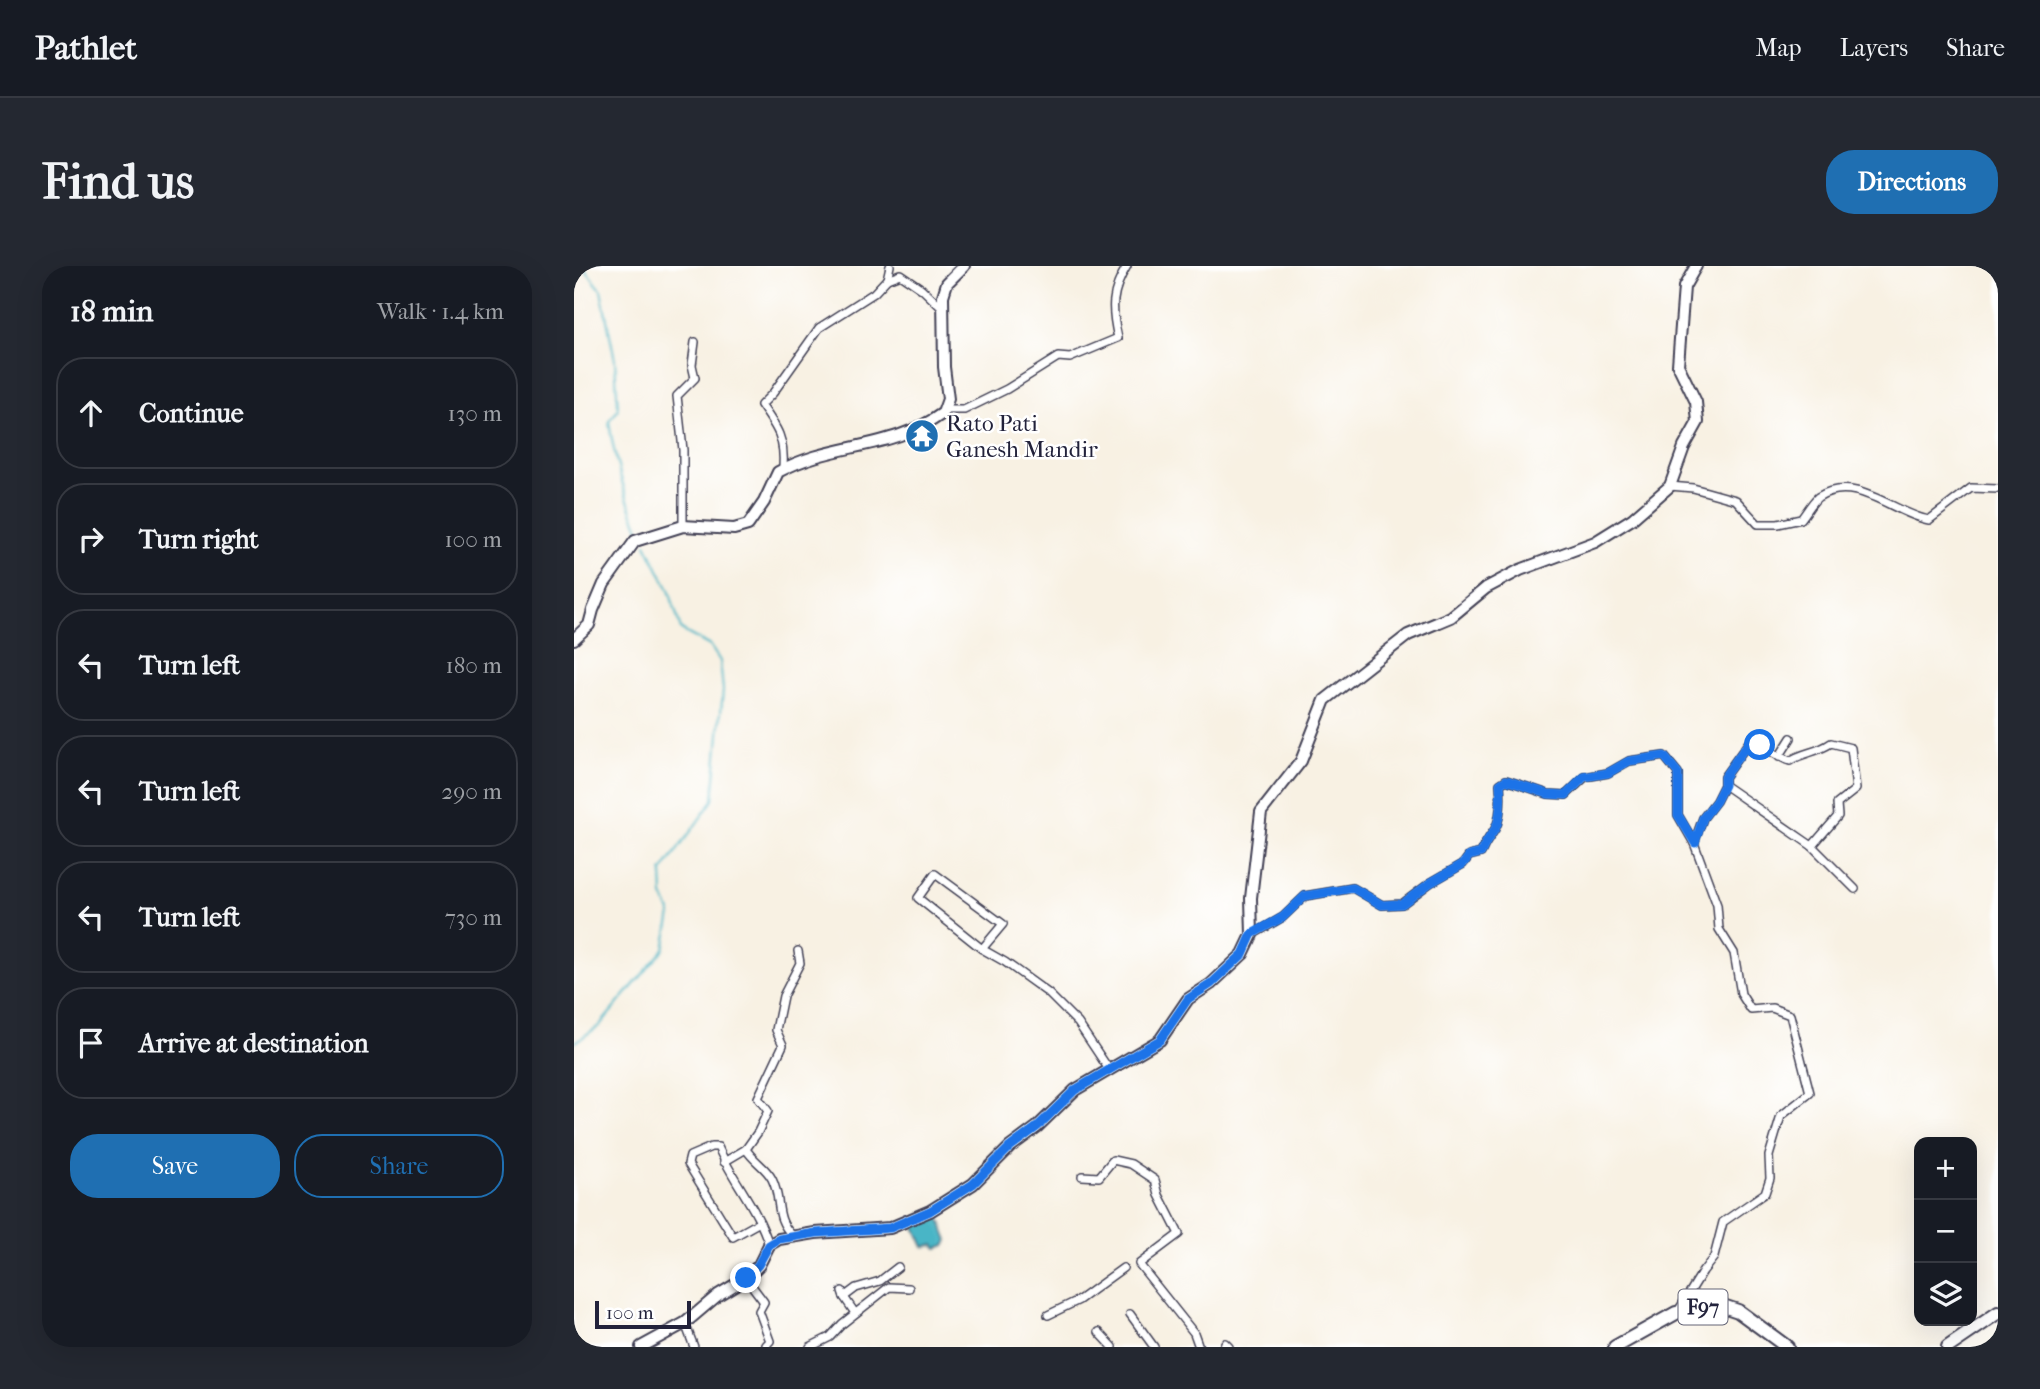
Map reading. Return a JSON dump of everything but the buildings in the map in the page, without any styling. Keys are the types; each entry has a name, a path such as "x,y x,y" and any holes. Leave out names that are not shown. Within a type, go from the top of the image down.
{"main road":[{"path":"574,639 589,625 604,584 635,541 683,526 734,529 748,525 764,502 776,474 783,469 832,451 864,447 896,438 940,415 945,410 948,399 944,376 944,287 964,266"},
{"path":"641,1347 685,1323 718,1295 746,1278 758,1265 769,1245 779,1239 890,1228 930,1211 973,1184 1010,1147 1037,1127 1075,1090 1160,1040 1188,999 1211,984 1243,954 1252,934 1251,898 1261,812 1301,761 1325,700 1408,635 1451,617 1486,588 1520,569 1595,542 1632,519 1670,486 1684,447 1698,422 1696,401 1678,365 1684,287 1696,266"},
{"name":"F97","path":"1615,1347 1676,1313 1706,1306 1723,1306 1738,1311 1787,1347"},
{"path":"1948,1347 1998,1313"}],"street":[{"path":"887,279 890,266"},
{"path":"945,410 964,410 1007,389 1058,357 1070,358 1118,338 1112,314 1115,285 1127,266"},
{"path":"783,469 784,447 777,428 761,405 773,393 819,328 874,293 887,279 900,274 922,289 943,309"},
{"path":"683,526 682,436 677,396 695,378 692,365 695,342"},
{"path":"1670,486 1693,488 1736,500 1758,524 1777,524 1801,519 1817,498 1838,491 1860,491 1914,518 1929,520 1971,488 1998,489"},
{"path":"1779,757 1791,738"},
{"path":"1695,843 1703,818 1724,785 1724,777 1749,742 1790,761 1798,755 1819,752 1831,743 1851,748 1856,789 1837,804 1838,816 1812,846"},
{"path":"1252,934 1283,917 1305,896 1353,888 1382,905 1402,904 1430,883 1463,864 1469,856 1481,853 1486,838 1496,828 1501,805 1500,784 1506,780 1548,794 1566,795 1584,777 1608,773 1629,761 1664,756 1678,773 1678,815 1695,843 1717,905 1719,929 1734,953 1741,994 1751,1010 1772,1008 1790,1015 1810,1093 1781,1116 1769,1156 1770,1178 1765,1193 1723,1222 1714,1257 1676,1313"},
{"path":"1724,785 1812,846 1855,889"},
{"path":"982,950 1003,924 935,874 918,898 982,950 1005,962 1048,993 1078,1023 1110,1070"},
{"path":"724,1162 746,1149 768,1111 758,1098 783,1045 776,1030 783,996 800,963 798,951"},
{"path":"760,1222 733,1237 688,1164 690,1156 711,1147 718,1147 724,1162 750,1202 760,1222 769,1245"},
{"path":"746,1149 752,1160 771,1176 777,1192 782,1226 793,1236"},
{"path":"1082,1176 1099,1177 1113,1160 1131,1164 1155,1180 1159,1195 1179,1234 1139,1264 1194,1333 1199,1347"},
{"path":"855,1313 843,1294 880,1281 898,1267"},
{"path":"1048,1315 1079,1300 1124,1268"},
{"path":"746,1278 764,1301 760,1311 769,1341 766,1345 768,1347"},
{"path":"810,1347 830,1337 888,1287 909,1288"},
{"path":"1130,1314 1154,1347"},
{"path":"685,1323 694,1347"},
{"path":"1099,1332 1114,1347"},
{"path":"1223,1347 1225,1343 1229,1347"}],"water":[{"path":"938,1215 948,1240 946,1245 937,1248 934,1244 924,1247 914,1225 925,1217"}],"waterway":[{"path":"583,266 601,290 615,360 618,410 609,421 611,436 621,479 642,536"},
{"path":"574,1043 599,1026 664,949 671,914 663,896 662,872 713,800 723,690 720,661 710,646 681,630 669,590 646,544"}],"place":[{"name":"Rato Pati Ganesh Mandir","path":"922,436"}],"route":[{"path":"746,1278 763,1258 769,1245 779,1239 816,1233 890,1228 930,1211 973,1184 1010,1147 1037,1127 1075,1090 1160,1040 1188,999 1211,984 1243,954 1252,934 1283,917 1305,896 1353,888 1382,905 1402,904 1430,883 1463,864 1469,856 1481,853 1486,838 1496,828 1501,805 1500,784 1506,780 1548,794 1566,795 1584,777 1608,773 1629,761 1664,756 1678,773 1678,815 1695,843 1703,818 1724,785 1724,777 1749,742 1760,745"}]}
